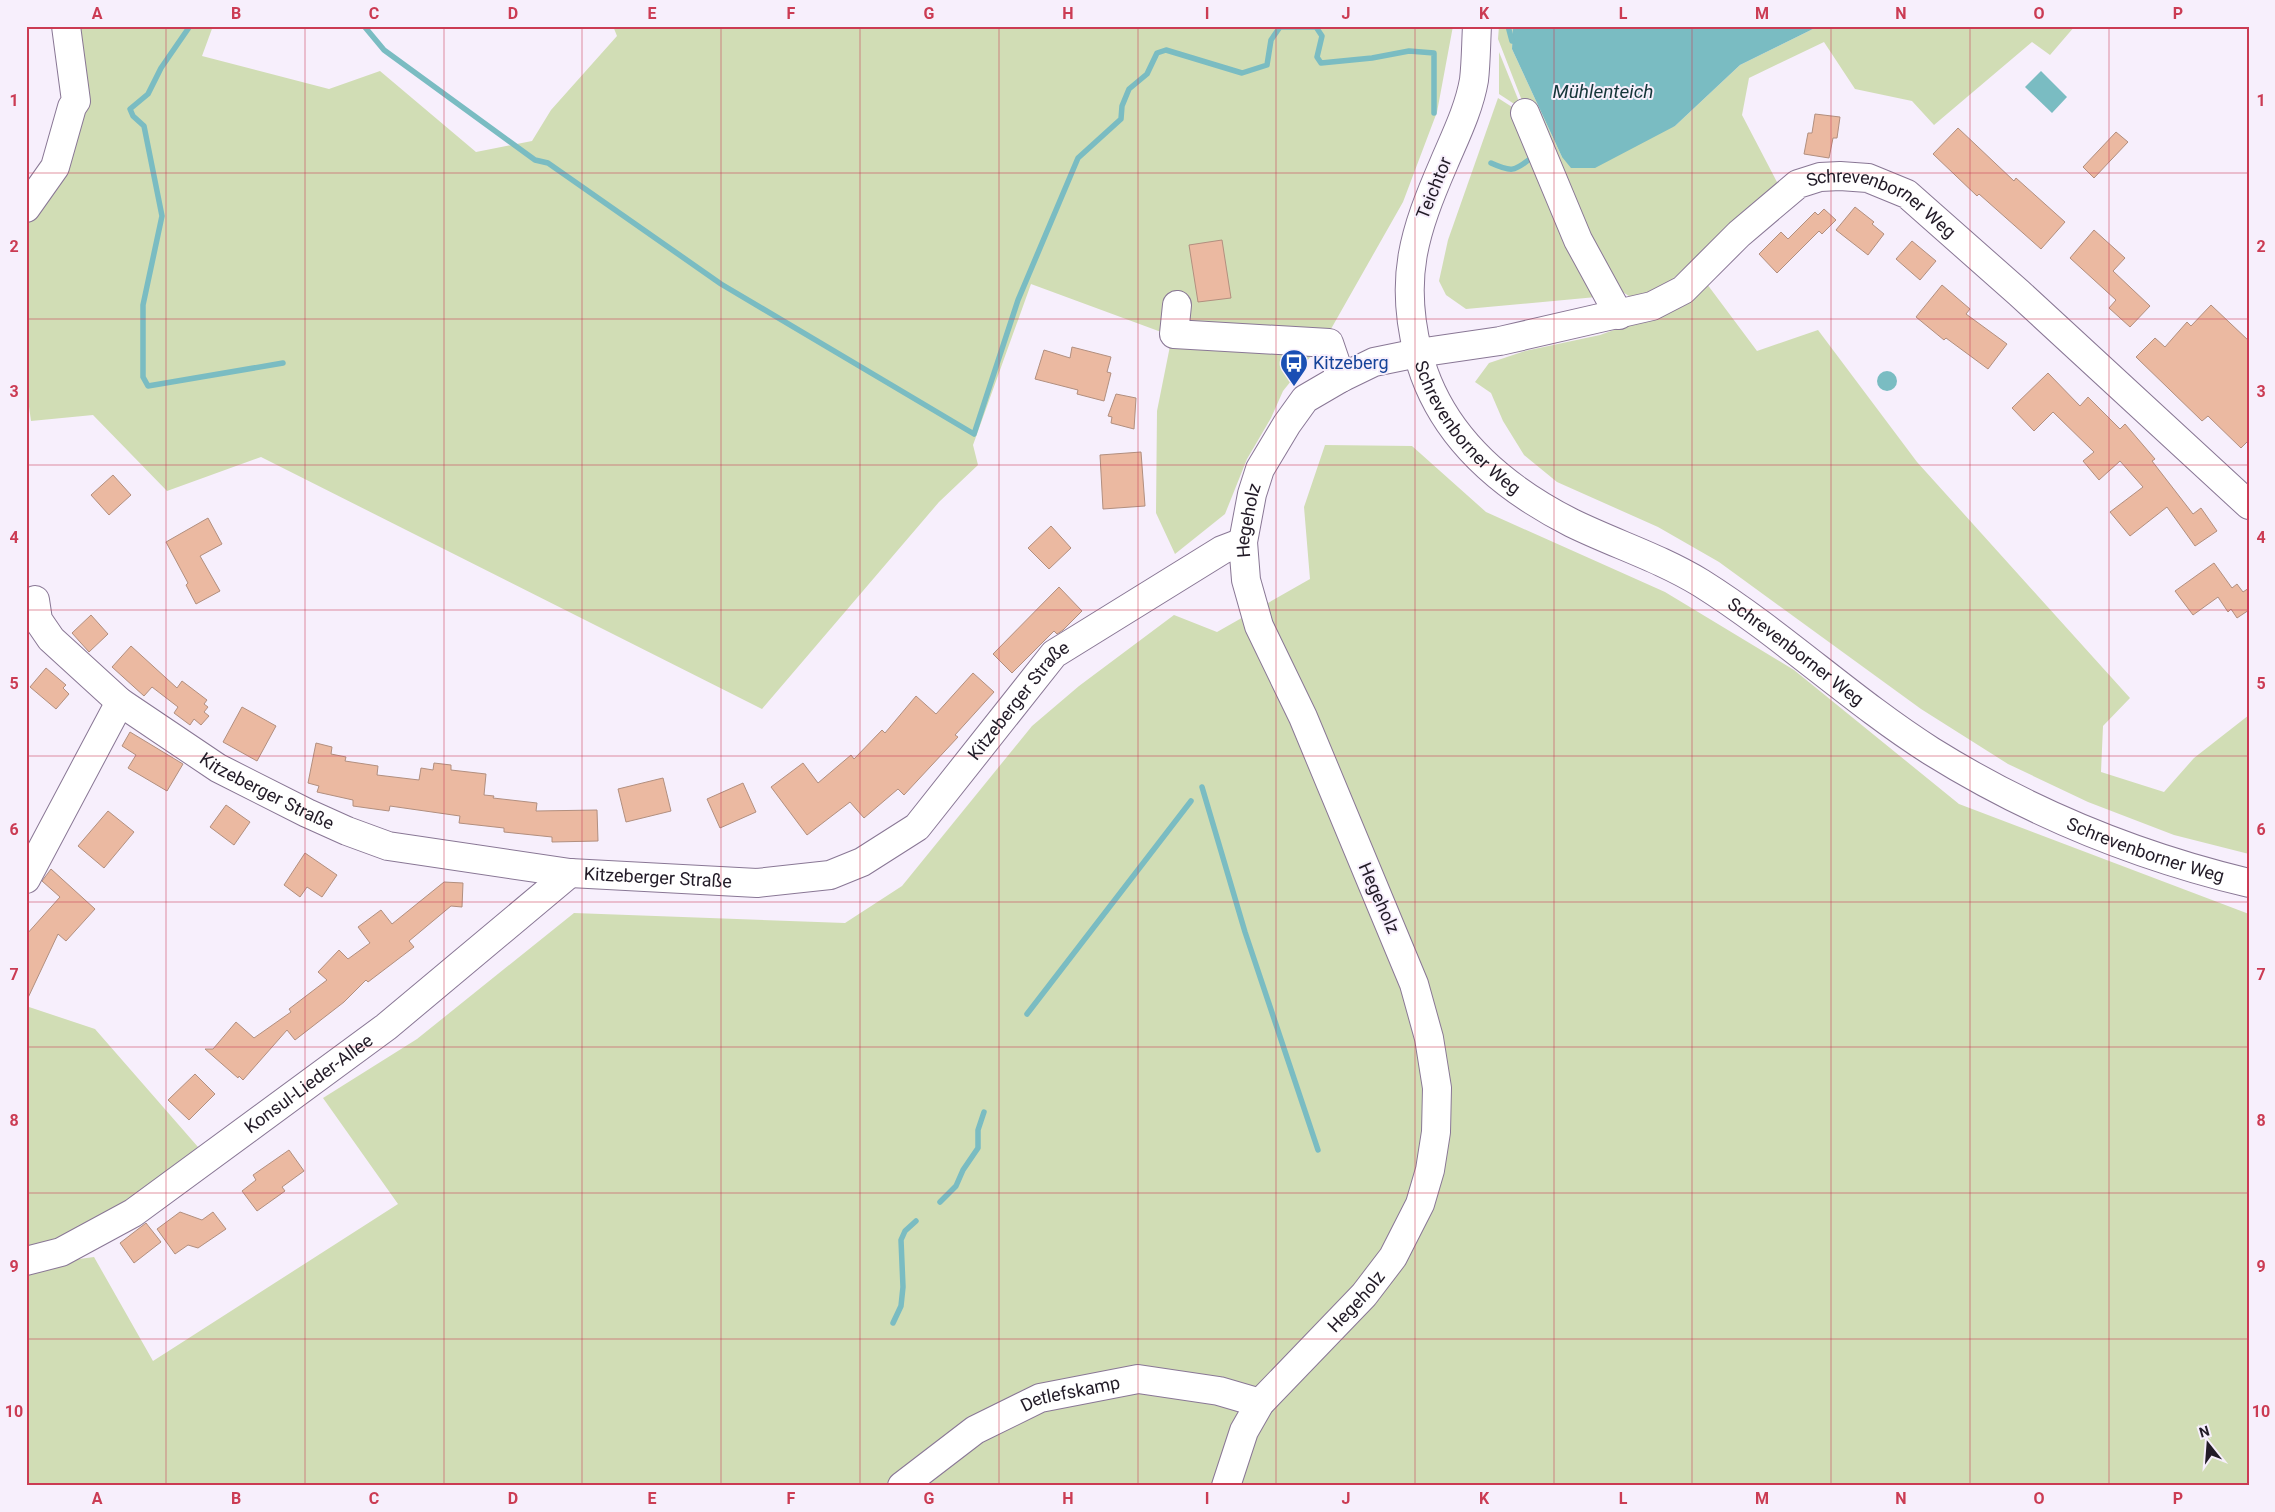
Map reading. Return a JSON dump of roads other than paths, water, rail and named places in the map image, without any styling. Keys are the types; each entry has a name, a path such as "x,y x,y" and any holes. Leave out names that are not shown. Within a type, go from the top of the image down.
{"street":[{"path":"26,208 55,167 72,107 76,101 66,26"},
{"name":"Teichtor","path":"1418,353 1408,292 1412,253 1425,206 1457,133 1474,82 1477,26"},
{"path":"1525,113 1578,240 1619,315"},
{"name":"Schrevenborner Weg","path":"2249,505 2026,300 1907,194 1868,178 1820,177 1798,184 1739,234 1683,290 1652,306 1500,341 1418,353 1433,397 1445,419 1461,440 1489,468 1540,505 1574,524 1661,561 1700,583 1755,619 1914,739 1996,789 2064,822 2110,841 2215,875 2249,883"},
{"path":"1177,305 1174,334 1330,343 1342,378"},
{"name":"Hegeholz","path":"1226,1486 1244,1432 1260,1403 1364,1295 1394,1257 1420,1204 1430,1170 1436,1132 1437,1088 1429,1038 1411,975 1303,717 1259,626 1246,580 1244,542 1252,494 1260,468 1305,399 1374,362 1418,353"},
{"name":"Kitzeberger Straße","path":"36,600 38,620 51,639 120,702 218,768 307,813 388,846 570,872 757,883 830,875 862,862 917,827 1054,654 1214,554 1244,542"},
{"path":"26,880 36,839 120,702"},
{"name":"Konsul-Lieder-Allee","path":"26,1261 61,1252 133,1212 386,1027 570,872"},
{"name":"Detlefskamp","path":"902,1486 975,1430 1040,1398 1138,1379 1218,1391 1260,1403"}],"water":[{"name":"Mühlenteich","path":"1513,26 1819,26 1740,65 1675,126 1595,168 1571,168 1562,157 1512,49"},
{"path":"2041,71 2067,97 2052,113 2025,87"},
{"path":"1887,371 1894,374 1897,381 1894,388 1887,391 1880,388 1877,381 1880,374"}],"waterway":[{"path":"190,26 161,68 148,94 130,109 133,116 144,126 162,216 143,305 143,377 148,386 283,363"},
{"path":"364,26 384,50 535,160 548,163 721,284 974,434 1018,300 1078,158 1121,119 1122,106 1129,89 1147,74 1157,53 1166,50 1242,73 1267,65 1271,40 1280,27 1316,27 1322,36 1317,57 1321,63 1372,58 1409,51 1434,53 1434,113"},
{"path":"1508,26 1512,41"},
{"path":"1491,163 1503,168 1512,169 1531,158"},
{"path":"1202,787 1245,932 1318,1150"},
{"path":"1027,1014 1191,801"},
{"path":"940,1202 956,1186 963,1170 978,1148 978,1130 984,1112"},
{"path":"893,1323 901,1306 903,1287 901,1240 905,1231 916,1221"}],"place":[{"name":"Kitzeberg","path":"1294,387"}]}
